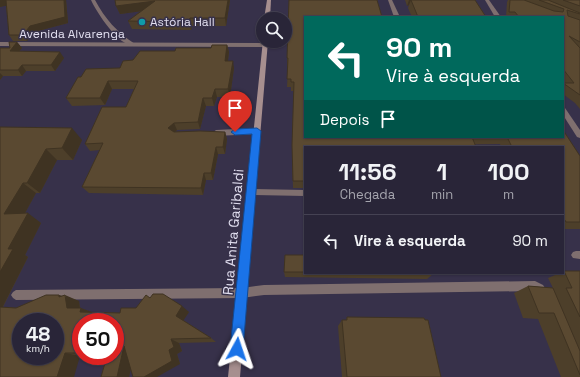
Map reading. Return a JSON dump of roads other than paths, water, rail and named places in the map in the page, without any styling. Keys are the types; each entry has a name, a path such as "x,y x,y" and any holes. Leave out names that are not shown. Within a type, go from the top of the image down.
{"main road":[{"path":"268,12 269,0"},
{"name":"Rua Anita Garibaldi","path":"234,377 265,48"}],"street":[{"path":"94,0 101,17 116,34 133,45"},
{"path":"390,0 397,16"},
{"path":"487,0 497,16"},
{"name":"Avenida Alvarenga","path":"0,44 133,45 256,43"},
{"path":"564,111 580,135"},
{"path":"206,134 257,131"},
{"path":"251,192 304,193"},
{"path":"16,294 242,293 264,290 535,286 543,291 549,306"}],"place":[{"name":"Astória Hall","path":"142,22"}]}
